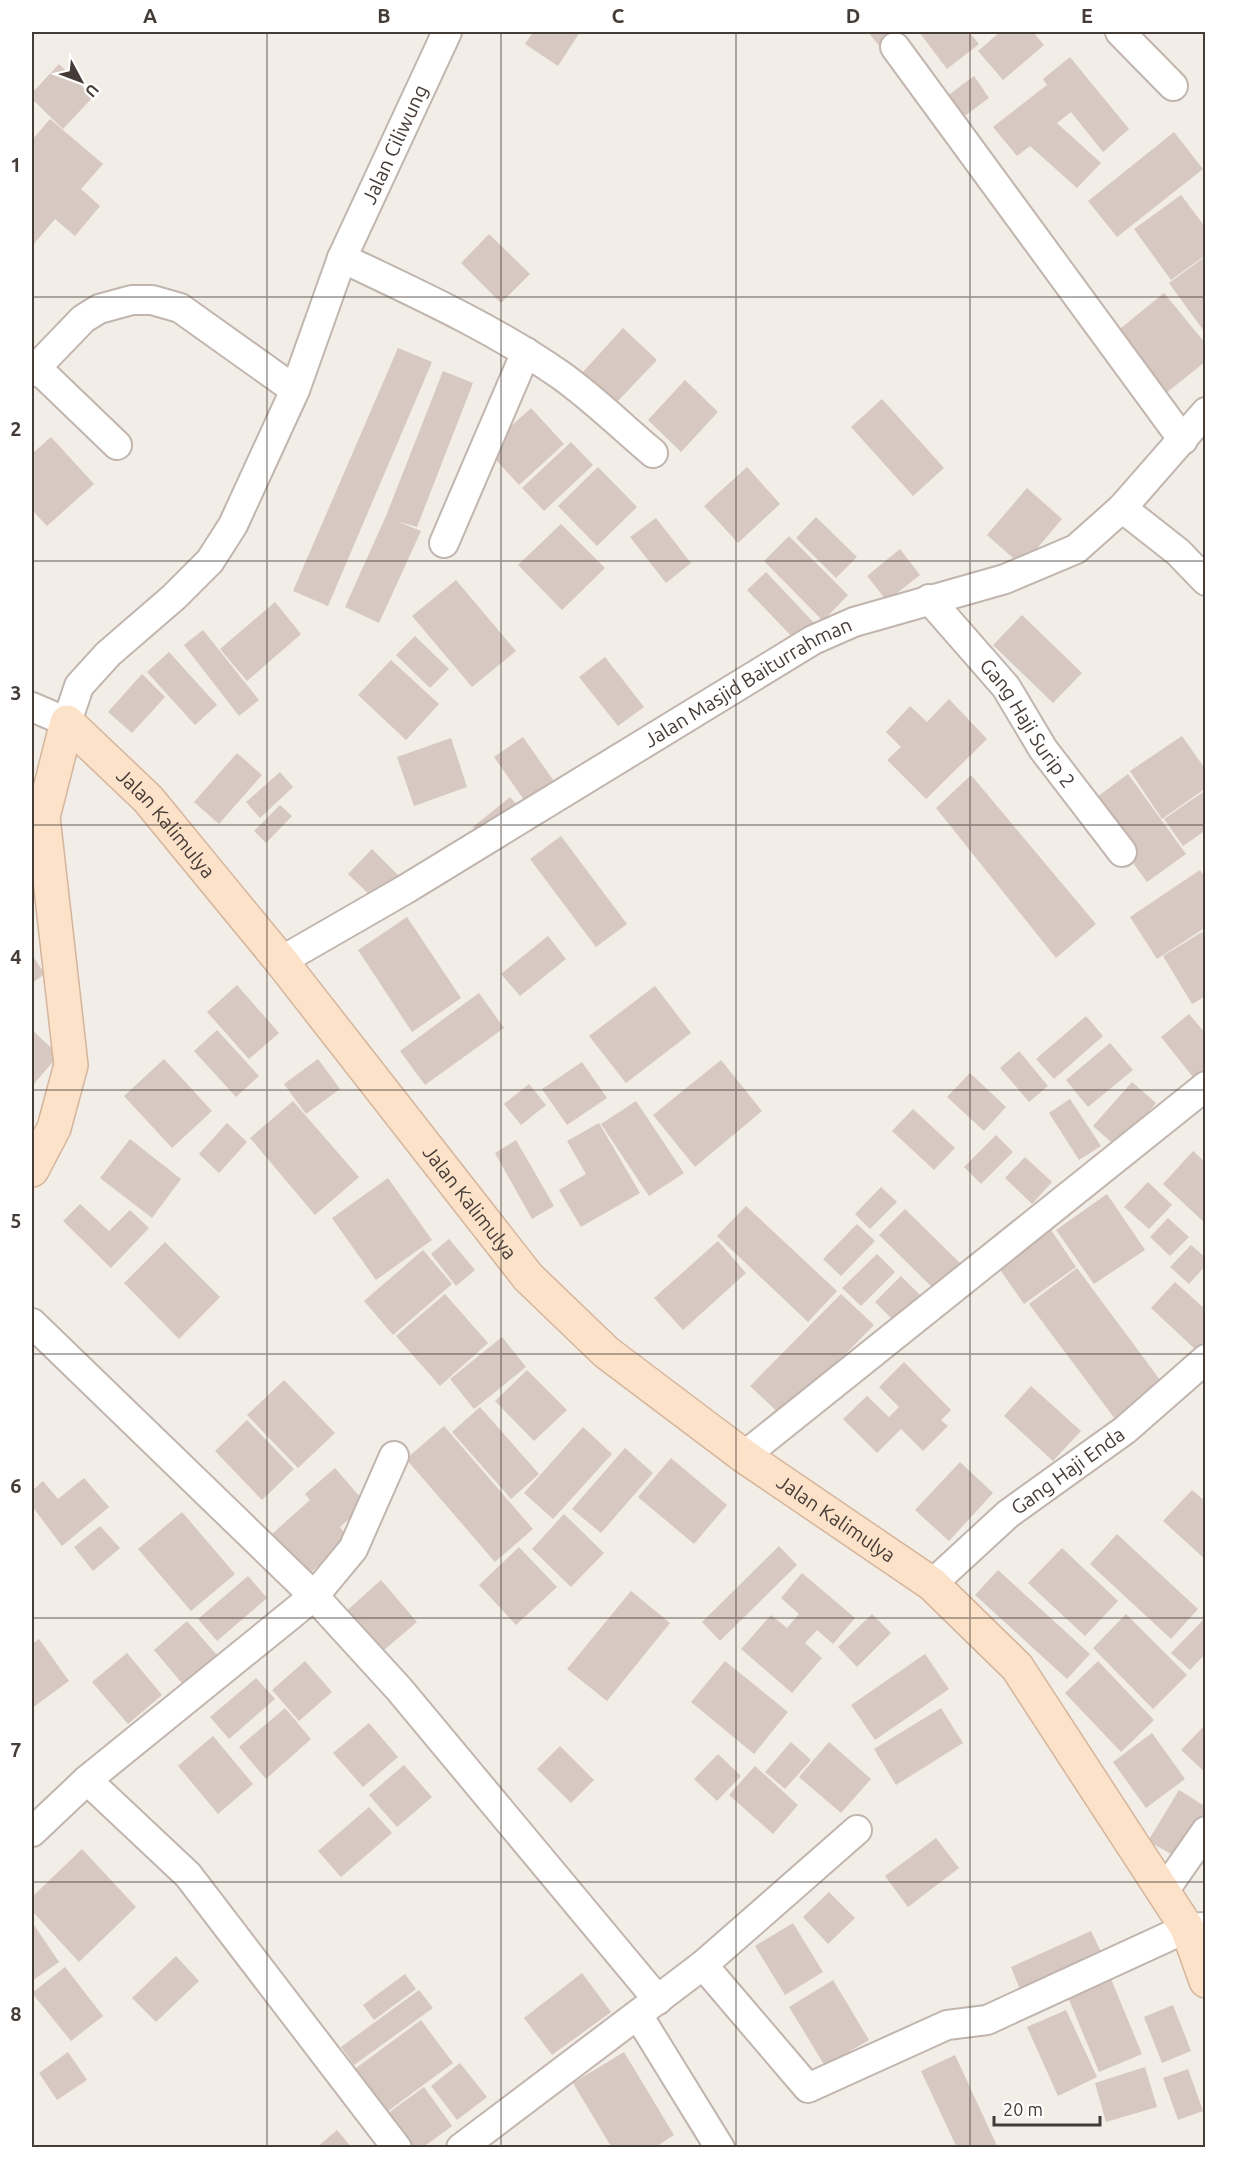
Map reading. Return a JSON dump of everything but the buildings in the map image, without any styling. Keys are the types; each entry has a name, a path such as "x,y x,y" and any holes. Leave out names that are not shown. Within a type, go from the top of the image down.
{"street":[{"name":"Jalan Ciliwung","path":"66,722 79,686 108,654 174,597 210,561 233,525 295,390 342,258 447,32"},
{"path":"1120,32 1173,86"},
{"path":"896,47 1183,440"},
{"path":"342,258 394,282 526,352 562,376 653,453"},
{"path":"117,445 34,370 82,320 99,309 132,300 164,302 180,309 295,390"},
{"path":"444,543 526,352"},
{"name":"Jalan Masjid Baiturrahman","path":"281,962 813,640 854,622 1005,579 1076,549 1122,508 1206,412"},
{"path":"1122,508 1178,552 1206,581"},
{"name":"Gang Haji Surip 2","path":"929,599 1006,687 1033,735 1122,852"},
{"path":"32,707 66,722 43,817 71,1065 54,1128 32,1170"},
{"name":"Jalan Kalimulya","path":"66,722 148,799 281,962 528,1277 606,1352 744,1456 932,1584 1017,1666 1164,1891 1196,1927 1206,1980"},
{"path":"744,1456 1206,1086"},
{"path":"32,1323 314,1596 399,1689 648,2007 720,2148"},
{"name":"Gang Haji Enda","path":"932,1584 1008,1514 1125,1430 1206,1359"},
{"path":"32,1832 87,1780 314,1596 353,1549 394,1456"},
{"path":"87,1780 188,1875 397,2148"},
{"path":"461,2148 703,1965 857,1830"},
{"path":"1164,1891 1206,1831"},
{"path":"703,1965 808,2088 946,2025 987,2020 1196,1927"}]}
